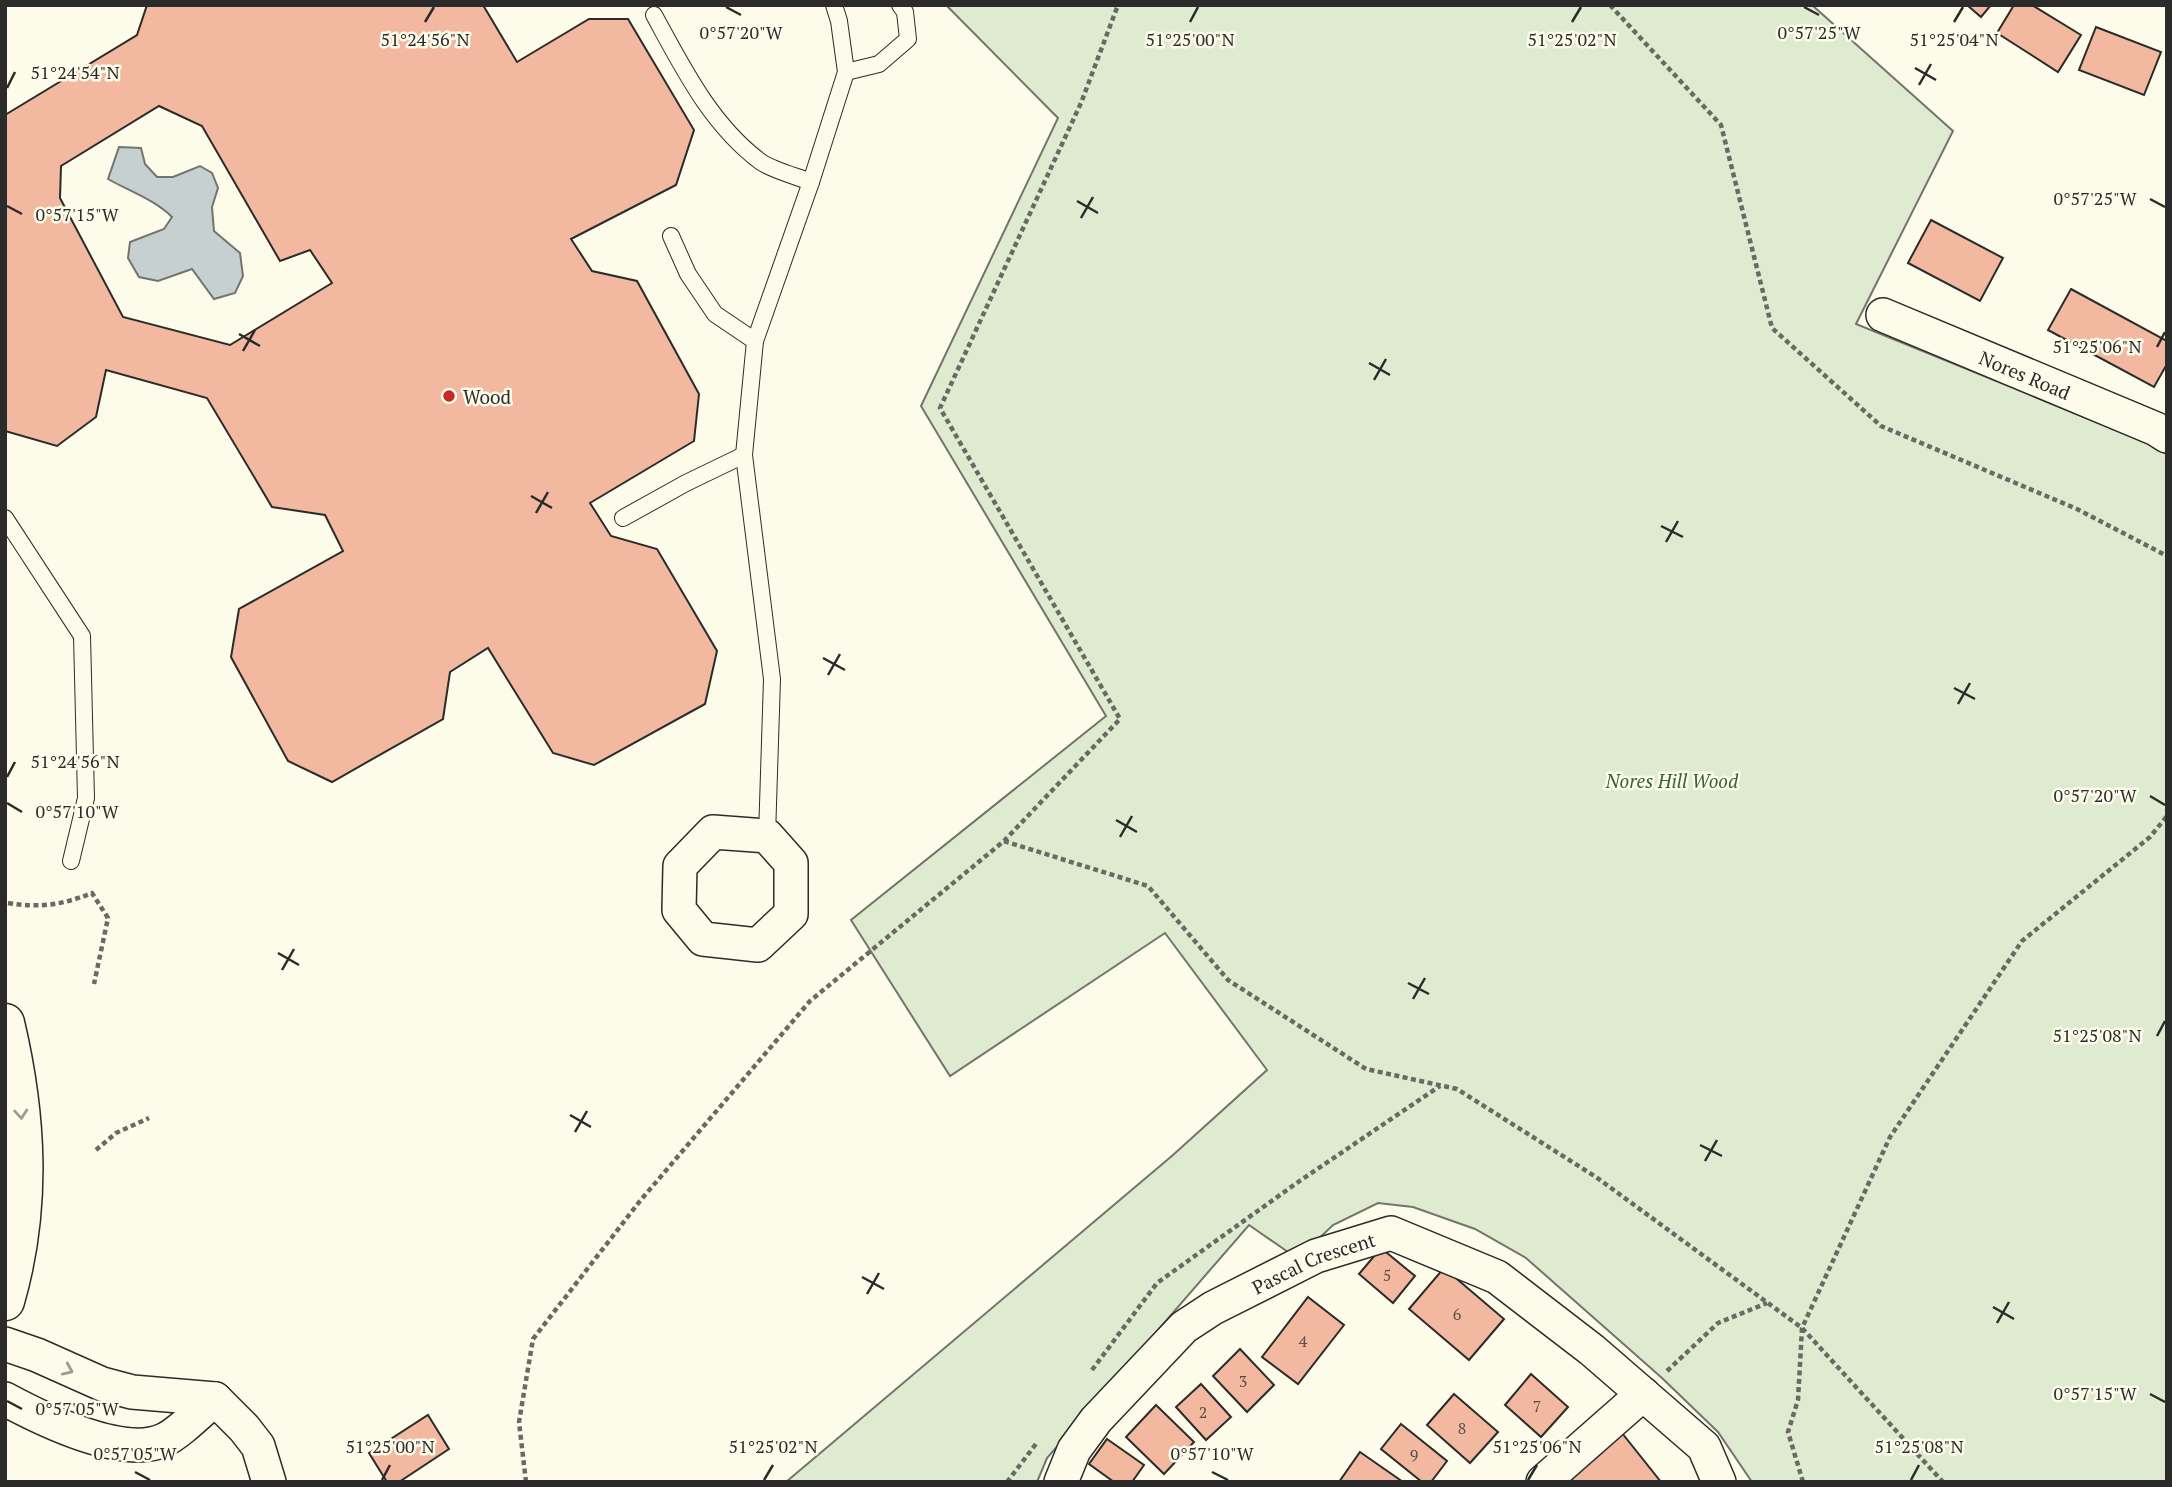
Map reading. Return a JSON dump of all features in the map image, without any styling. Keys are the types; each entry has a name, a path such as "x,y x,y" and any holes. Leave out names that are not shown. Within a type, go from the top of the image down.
{"main road":[{"path":"5,1023 20,1098 25,1165 16,1257 5,1301"}],"street":[{"name":"Nores Road","path":"1883,314 2143,423 2167,436"},
{"name":"Pascal Crescent","path":"1061,1482 1074,1450 1096,1420 1184,1327 1213,1308 1316,1256 1391,1233 1497,1277 1592,1350 1704,1447 1719,1482"},
{"path":"5,1344 102,1384 132,1392 215,1399 258,1446 269,1482"},
{"path":"1544,1482 1643,1394"},
{"path":"5,1399 46,1419 93,1436 139,1446 165,1440 215,1399"}],"lane":[{"path":"767,836 772,679 744,455 755,341 846,72 839,21 834,5"},
{"path":"846,72 879,64 908,39 905,12 900,5"},
{"path":"654,15 696,92 727,131 763,163 811,182"},
{"path":"671,236 688,274 715,314 755,341"},
{"path":"623,518 744,455"},
{"path":"5,518 82,636 86,798 71,861"}],"path":[{"path":"526,1482 519,1422 533,1339 640,1201 810,1001 1004,841 1120,719 940,408 1081,103 1118,5"},
{"path":"1803,1482 1788,1432 1798,1400 1802,1328 1890,1137 2022,941 2150,837 2167,816"},
{"path":"1004,841 1148,886 1228,980 1366,1069 1457,1089 1596,1177 1802,1328 1943,1482"},
{"path":"8,903 30,906 67,904 92,893 108,918 94,984"},
{"path":"1090,1371 1157,1283 1301,1180 1441,1085"},
{"path":"96,1150 116,1133 149,1118"},
{"path":"1643,1394 1718,1323 1767,1303"},
{"path":"1007,1482 1041,1438"}],"green space":[{"name":"Nores Hill Wood","path":"946,5 1812,5 1953,131 1856,324 2151,444 2167,454 2167,1482 1752,1482 1718,1432 1662,1378 1526,1258 1475,1229 1413,1207 1378,1203 1333,1225 1313,1244 1288,1252 1249,1225 1047,1458 1037,1482 786,1482 1173,1155 1267,1070 1165,933 950,1076 851,920 1106,716 921,406 1058,118"}],"shaded area":[{"path":"119,147 141,148 145,164 157,177 173,177 200,166 212,173 218,188 212,207 214,231 240,253 243,276 235,293 214,299 192,269 158,281 139,277 128,258 130,242 164,229 172,217 150,201 108,179"}],"building":[{"name":"Wood","path":"147,5 483,5 517,62 589,19 628,19 694,130 676,185 571,239 592,271 637,281 699,394 694,441 590,503 611,536 657,549 717,651 705,704 594,765 553,753 488,648 450,672 443,719 332,782 288,761 231,657 239,609 343,551 325,515 272,507 207,398 106,370 96,417 57,446 5,431 5,115 137,35","holes":["159,106 202,126 280,261 310,250 332,283 230,345 123,317 60,198 61,166"]},
{"path":"1967,5 1991,5 1981,17"},
{"path":"2014,5 2032,5 2081,35 2058,72 1997,33"},
{"path":"2096,27 2161,52 2144,95 2079,70"},
{"path":"1931,220 2003,258 1980,301 1908,263"},
{"path":"2071,289 2167,341 2167,364 2154,387 2048,330"},
{"path":"1381,1248 1415,1276 1393,1303 1359,1274"},
{"path":"1444,1268 1504,1319 1469,1360 1409,1309"},
{"path":"1308,1297 1344,1325 1298,1384 1262,1357"},
{"path":"1240,1349 1274,1385 1247,1412 1213,1376"},
{"path":"1531,1374 1568,1407 1541,1437 1505,1405"},
{"path":"1201,1384 1231,1417 1206,1440 1176,1407"},
{"path":"1454,1394 1498,1432 1470,1463 1427,1425"},
{"path":"1156,1405 1194,1442 1164,1474 1126,1437"},
{"path":"428,1415 449,1449 399,1482 387,1482 369,1453"},
{"path":"1401,1424 1447,1461 1431,1482 1422,1482 1381,1449"},
{"path":"1618,1428 1661,1482 1573,1482 1564,1471"},
{"path":"1107,1439 1144,1465 1132,1482 1114,1482 1089,1464"},
{"path":"1360,1452 1403,1482 1339,1482"}],"place":[{"name":"Wood","path":"449,396"}]}
